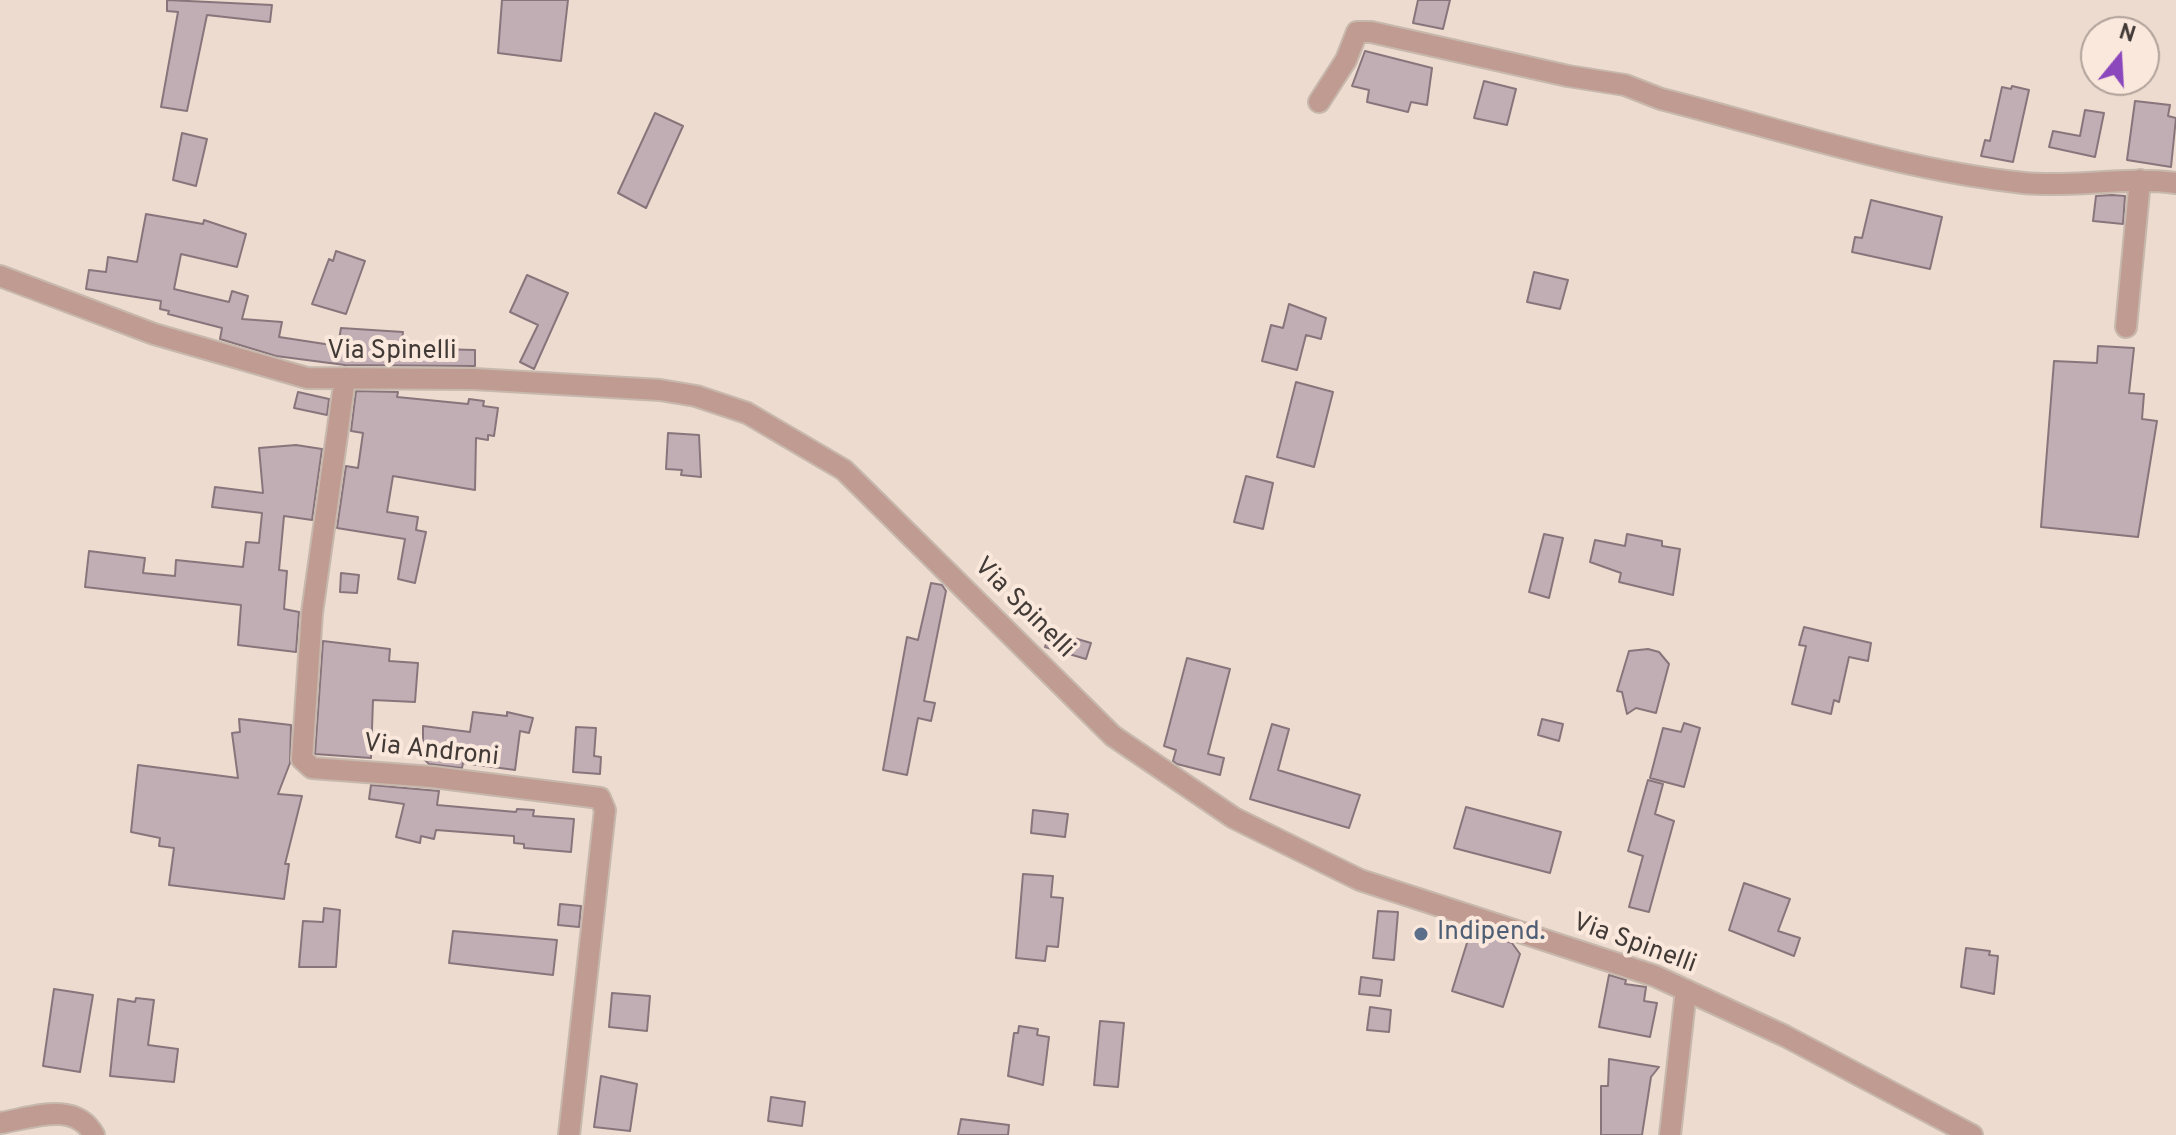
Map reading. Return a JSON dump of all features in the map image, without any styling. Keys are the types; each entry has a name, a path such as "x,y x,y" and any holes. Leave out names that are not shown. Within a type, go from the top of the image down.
{"street":[{"path":"1319,102 1346,60 1357,32 1371,32 1568,76 1625,85 1661,99 1962,174 2052,185 2140,180 2176,183"},
{"path":"2126,327 2140,180"},
{"name":"Via Spinelli","path":"0,276 154,334 307,378 474,379 660,390 696,396 747,413 844,470 1113,736 1234,818 1360,880 1655,976 1785,1036 1972,1135"},
{"name":"Via Androni","path":"345,378 312,613 302,759 312,768 433,777 600,798 605,810 569,1135"},
{"path":"1670,1135 1686,990"},
{"path":"0,1123 70,1114 89,1126 94,1135"}],"building":[{"path":"167,0 272,5 270,22 207,15 187,111 161,107 178,12 167,11"},
{"path":"502,0 568,0 561,61 498,53"},
{"path":"1418,0 1450,0 1443,29 1413,23"},
{"path":"1365,51 1432,68 1427,105 1411,102 1408,112 1367,102 1369,90 1352,86"},
{"path":"1484,81 1516,89 1507,125 1474,118"},
{"path":"2012,86 2029,90 2013,162 1981,156 1985,140 1990,141 2002,87 2011,89"},
{"path":"2135,101 2170,105 2168,116 2176,118 2171,167 2127,160"},
{"path":"2085,110 2104,113 2095,157 2049,147 2053,131 2080,136"},
{"path":"655,113 683,126 646,208 618,193"},
{"path":"182,133 207,139 196,186 173,180"},
{"path":"2096,196 2125,196 2123,224 2093,221"},
{"path":"1871,200 1942,217 1930,269 1852,252 1855,237 1862,238"},
{"path":"146,214 203,224 204,220 246,234 237,267 181,254 174,289 229,302 232,291 248,296 242,319 282,322 279,337 338,346 341,328 403,332 401,348 475,350 475,366 345,365 276,356 220,339 222,328 168,314 169,311 160,309 161,301 86,289 89,270 106,272 108,257 137,262"},
{"path":"336,251 365,261 346,314 312,304 329,259 333,261"},
{"path":"1534,272 1568,280 1560,309 1527,302"},
{"path":"527,275 568,293 534,369 520,362 538,325 510,312"},
{"path":"1289,304 1326,318 1321,339 1306,335 1297,370 1262,361 1271,325 1283,328"},
{"path":"2098,346 2134,348 2129,393 2144,394 2142,419 2157,421 2138,537 2041,527 2054,361 2097,363"},
{"path":"1296,382 1333,392 1314,467 1277,457"},
{"path":"356,391 398,392 397,397 468,404 469,399 484,401 483,406 498,408 494,436 488,435 488,440 476,438 475,490 393,476 387,512 418,517 416,530 426,532 415,583 398,579 405,539 337,528 346,466 358,468 363,433 351,431"},
{"path":"298,392 329,399 327,415 294,408"},
{"path":"668,433 699,435 701,477 681,475 682,470 666,469"},
{"path":"296,445 322,449 312,520 284,516 279,570 287,571 284,609 299,612 296,652 238,645 241,605 85,587 89,551 145,558 143,573 175,576 176,560 243,567 246,542 259,543 262,513 212,507 215,487 263,493 259,448"},
{"path":"1246,476 1273,483 1263,529 1234,522"},
{"path":"1544,534 1563,538 1549,598 1529,592"},
{"path":"1627,534 1662,541 1662,546 1680,549 1673,595 1619,582 1621,573 1590,562 1595,540 1625,546"},
{"path":"341,573 359,575 357,593 340,592"},
{"path":"931,583 942,585 946,591 924,701 935,703 931,721 918,718 907,775 883,770 907,637 918,640"},
{"path":"1804,627 1871,643 1868,661 1849,657 1839,702 1834,700 1831,714 1792,704 1806,646 1799,645"},
{"path":"1050,631 1091,643 1086,659 1045,647"},
{"path":"323,641 390,649 389,661 418,663 415,702 373,700 371,758 315,754"},
{"path":"1648,649 1659,652 1669,664 1656,713 1636,708 1627,714 1622,692 1617,691 1629,651"},
{"path":"1187,658 1230,669 1208,754 1224,758 1220,775 1177,764 1173,761 1176,750 1164,746"},
{"path":"473,712 507,716 507,712 533,718 529,733 520,731 515,770 463,763 462,768 429,764 423,758 423,726 470,732"},
{"path":"239,719 291,725 290,763 278,794 302,796 285,864 289,864 284,899 169,885 174,848 159,846 160,838 131,832 138,765 238,778 232,733 240,732"},
{"path":"1542,719 1563,724 1559,741 1538,735"},
{"path":"1684,723 1700,728 1684,787 1650,778 1663,728 1681,732"},
{"path":"1272,724 1289,729 1278,770 1360,795 1349,828 1250,799"},
{"path":"576,727 596,728 594,756 601,757 600,774 573,772"},
{"path":"1648,780 1663,784 1655,814 1674,821 1649,912 1629,907 1643,856 1628,851"},
{"path":"371,785 439,791 437,805 516,812 517,809 534,810 533,816 574,819 571,852 524,848 524,844 514,843 514,836 436,830 434,839 421,836 420,843 396,837 404,804 369,799"},
{"path":"1466,807 1561,832 1550,873 1454,848"},
{"path":"1033,810 1068,814 1065,837 1031,833"},
{"path":"1023,874 1053,876 1051,897 1063,898 1058,947 1047,946 1045,961 1016,958"},
{"path":"1744,883 1790,899 1778,931 1800,938 1794,956 1729,930"},
{"path":"560,904 581,906 579,927 558,925"},
{"path":"324,908 340,910 336,967 299,967 303,921 323,922"},
{"path":"1378,911 1398,912 1394,960 1373,958"},
{"path":"1471,930 1512,943 1520,954 1503,1007 1452,991"},
{"path":"453,931 557,940 553,975 449,963"},
{"path":"1966,948 1990,951 1989,955 1998,956 1994,994 1961,987"},
{"path":"1609,975 1626,980 1625,984 1646,987 1644,1001 1657,1003 1650,1037 1599,1027"},
{"path":"1361,977 1382,980 1380,996 1359,994"},
{"path":"54,989 93,995 80,1072 43,1066"},
{"path":"612,993 650,996 647,1031 609,1027"},
{"path":"136,998 154,1000 148,1045 178,1049 174,1082 110,1076 118,999 135,1002"},
{"path":"1370,1007 1391,1010 1389,1032 1367,1030"},
{"path":"1100,1021 1124,1023 1118,1087 1094,1085"},
{"path":"1019,1026 1038,1029 1037,1035 1049,1037 1043,1085 1008,1076 1014,1033 1018,1033"},
{"path":"1609,1059 1659,1067 1651,1077 1642,1135 1601,1135 1601,1086 1608,1086"},
{"path":"601,1076 637,1084 630,1131 594,1127"},
{"path":"771,1097 805,1102 802,1126 768,1121"},
{"path":"961,1119 1009,1125 1008,1135 958,1135"}],"place":[{"name":"Indipend.","path":"1421,934"}]}
